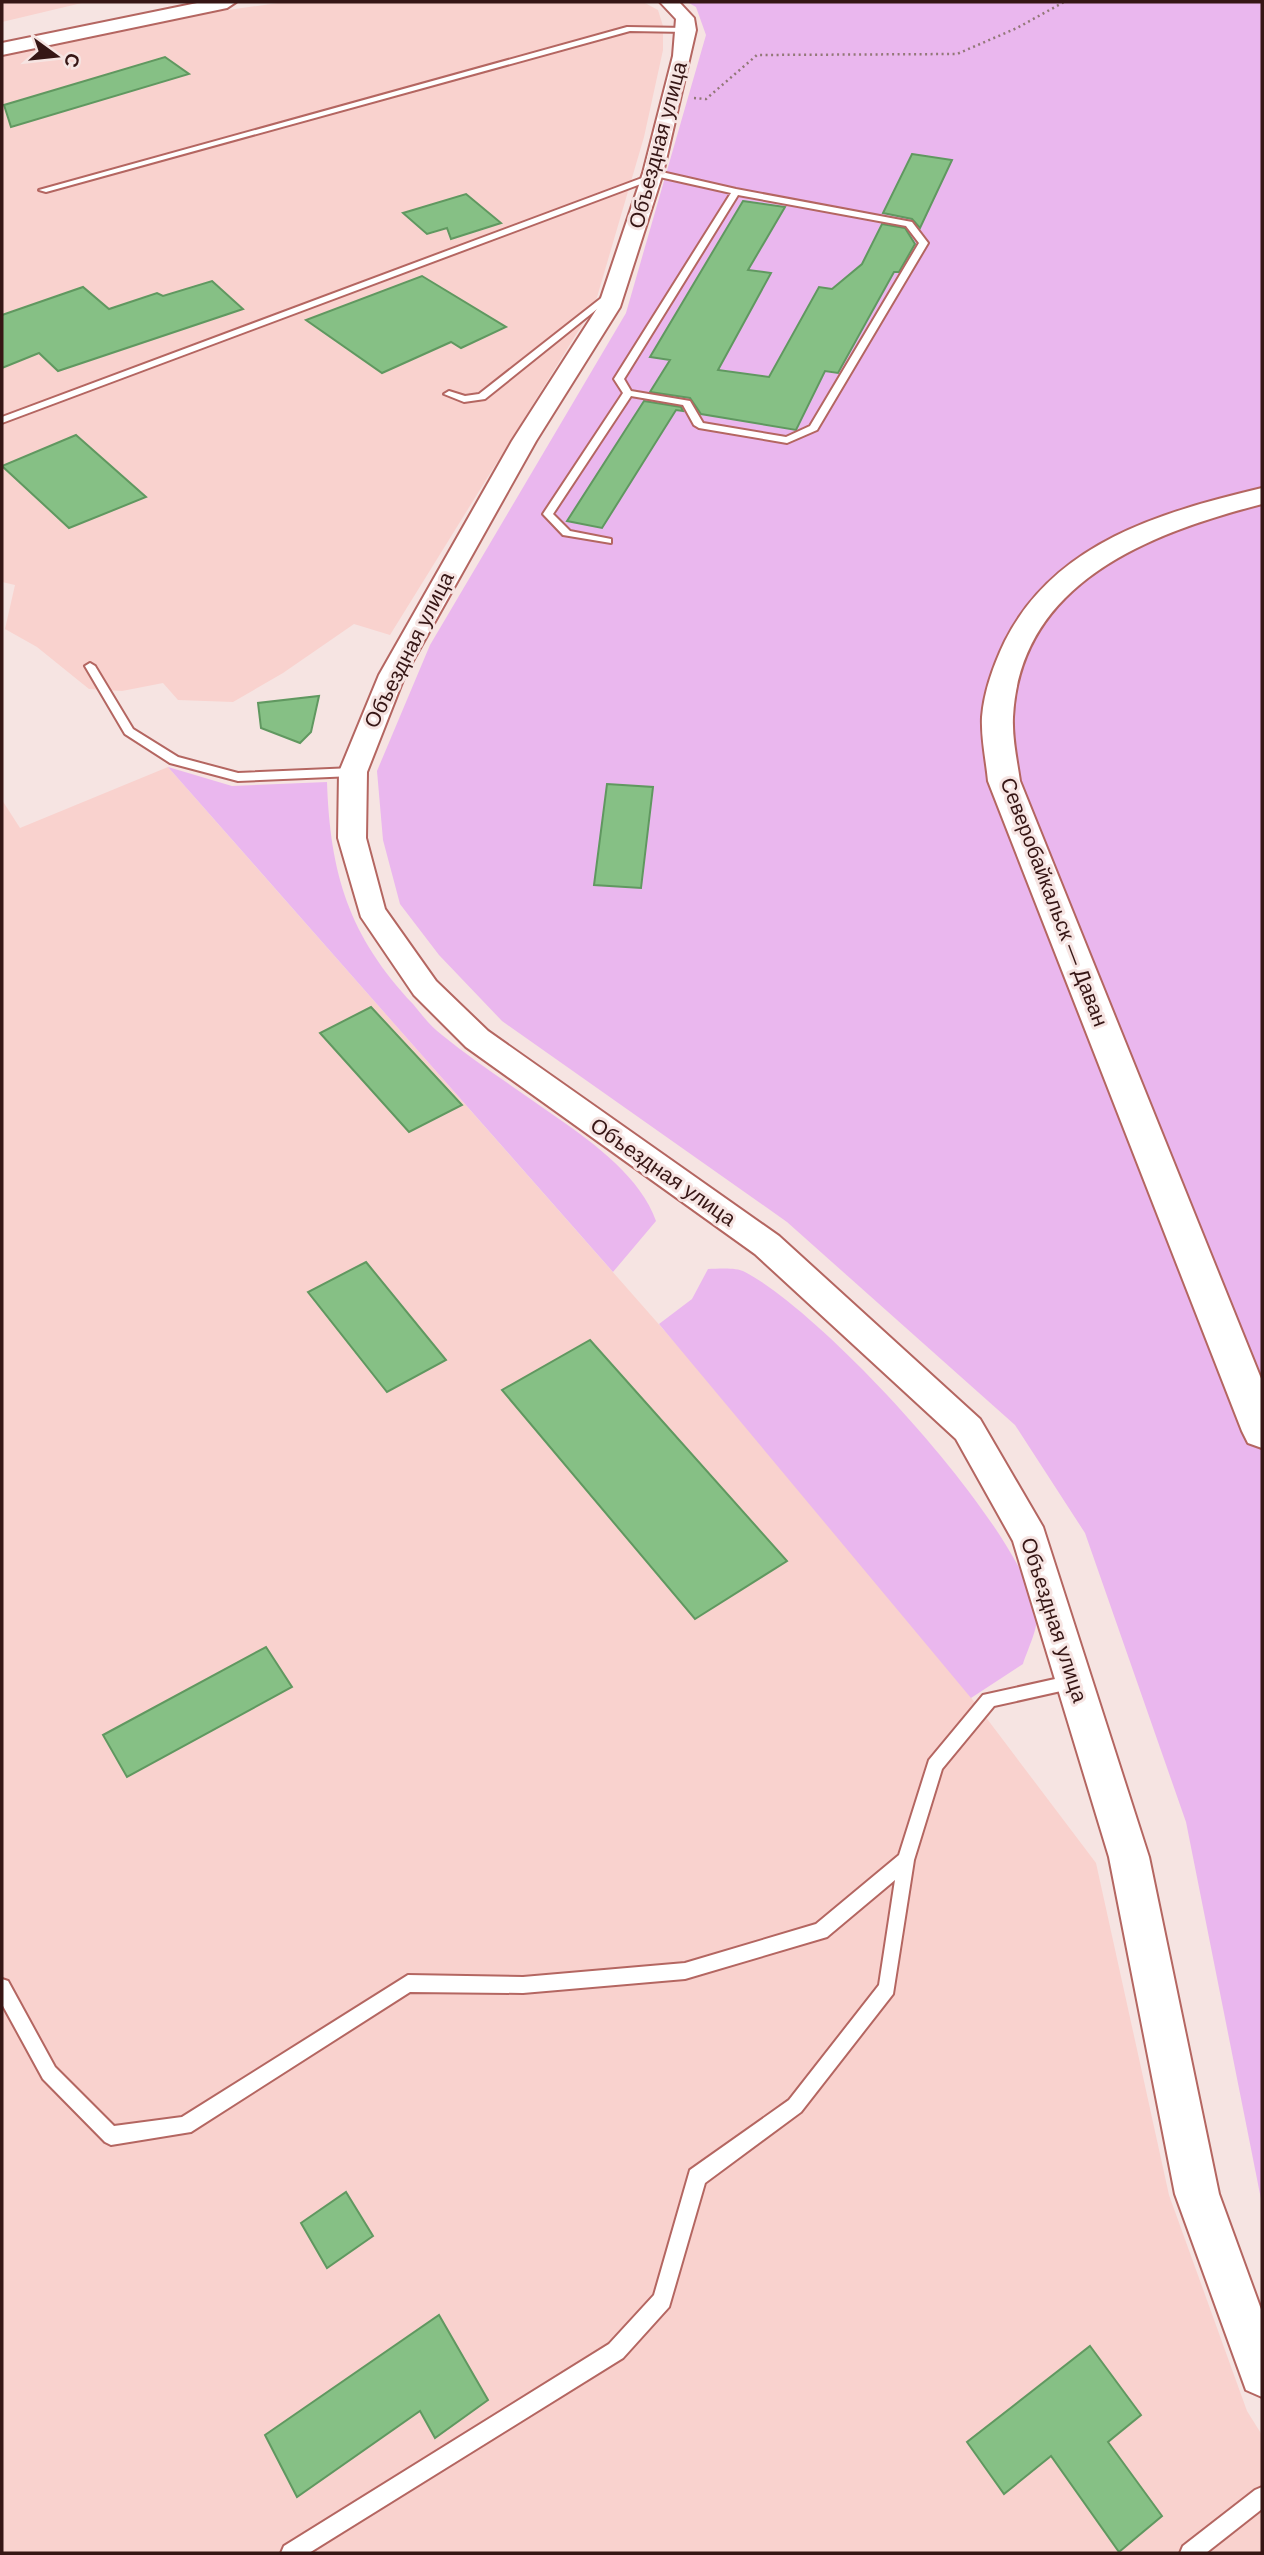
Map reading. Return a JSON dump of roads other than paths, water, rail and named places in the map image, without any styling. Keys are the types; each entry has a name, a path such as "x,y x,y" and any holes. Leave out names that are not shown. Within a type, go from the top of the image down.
{"main road":[{"name":"Северобайкальск — Даван","path":"1262,496 1207,509 1121,541 1055,587 1015,643 998,713 1004,780 1262,1431"}],"street":[{"path":"2,49 227,2"},
{"path":"669,2 685,18 687,30"},
{"name":"Объездная улица","path":"687,30 652,175 610,307 524,441 391,675 353,772 352,838 371,910 425,988 477,1039 767,1245 968,1429 1030,1538 1129,1857 1197,2194 1262,2374"}],"lane":[{"path":"43,190 629,29 687,30"},
{"path":"2,420 652,175 909,224 924,243 814,428 788,440 699,425 687,403 628,393 619,379 736,192"},
{"path":"449,394 464,399 482,397 615,290"},
{"path":"607,541 567,533 548,514 628,393"},
{"path":"90,666 129,731 174,760 238,777 353,772"},
{"path":"291,2553 616,2351 662,2300 696,2177 795,2106 887,1988 906,1860 935,1765 989,1699 1074,1682"},
{"path":"2,1987 48,2073 111,2136 185,2126 408,1983 523,1986 685,1971 821,1931 906,1860"},
{"path":"1190,2553 1262,2497"}]}
